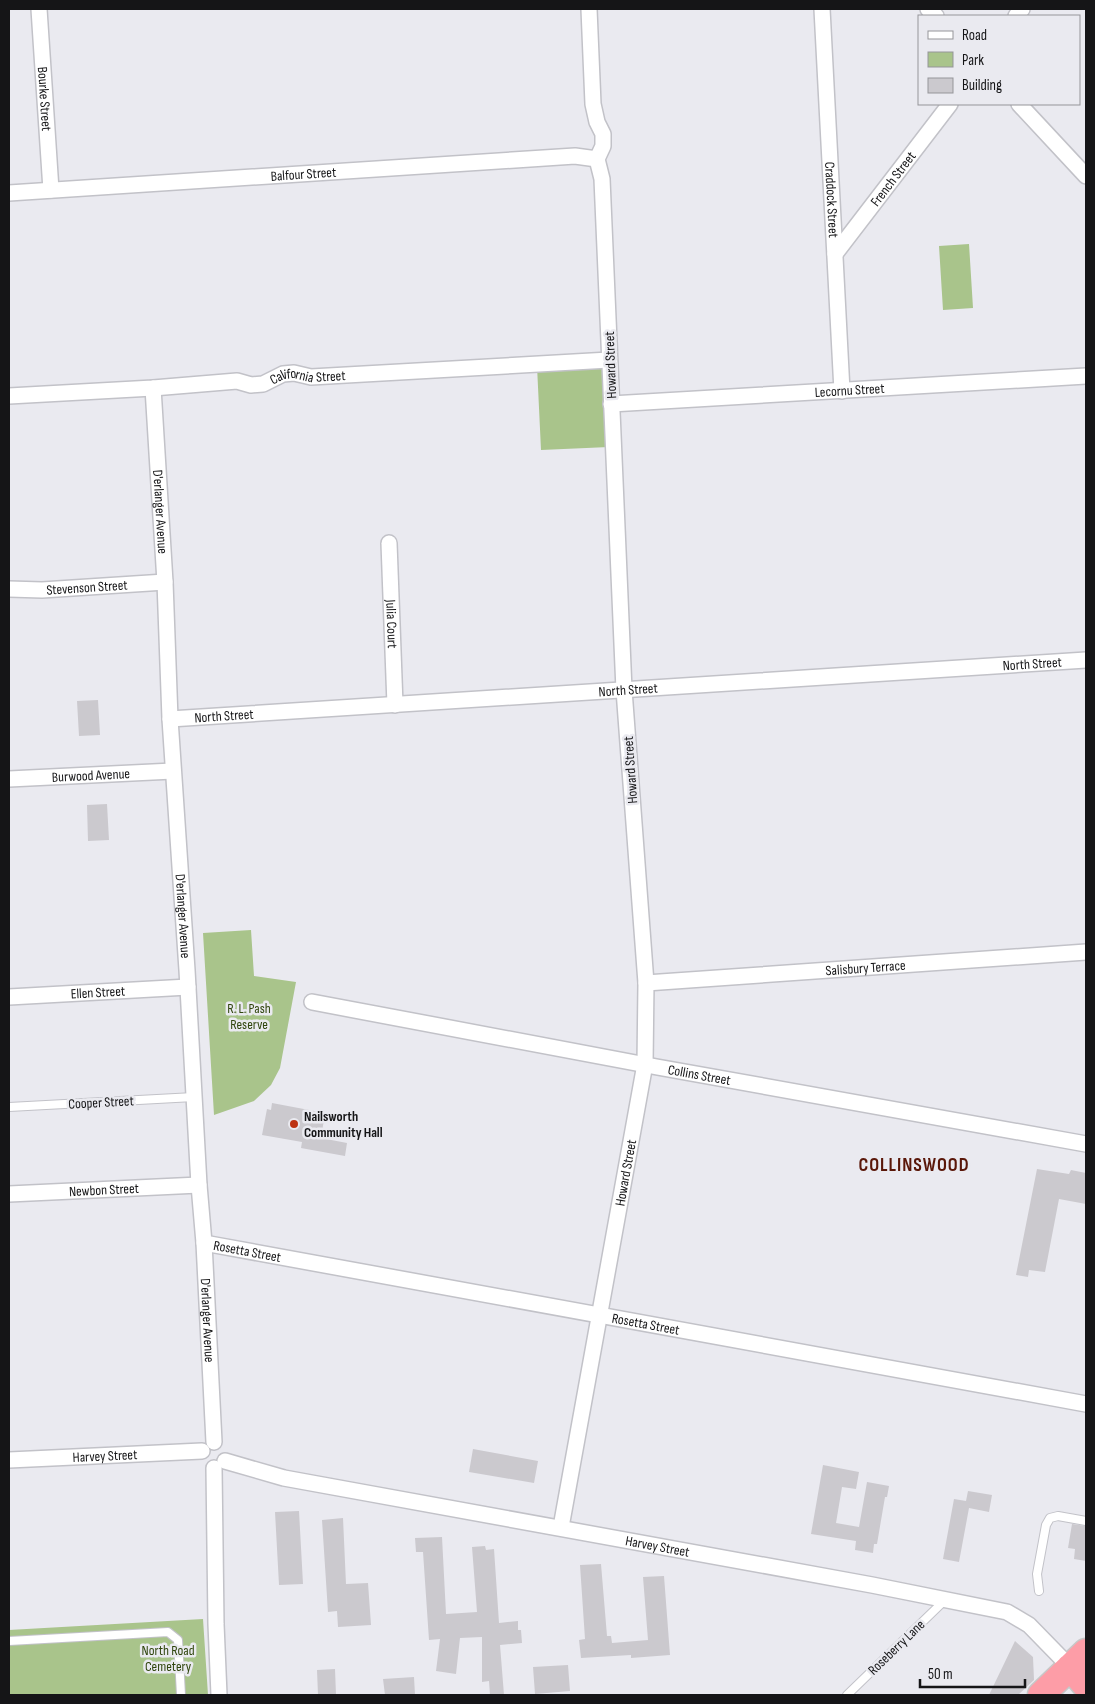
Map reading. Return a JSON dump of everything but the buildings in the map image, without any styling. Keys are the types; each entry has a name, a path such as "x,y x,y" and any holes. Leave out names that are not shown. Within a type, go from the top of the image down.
{"highway":[{"path":"1041,1695 1082,1673"},
{"path":"1076,1695 1082,1673"}],"street":[{"name":"Bourke Street","path":"39,9 50,190"},
{"name":"Howard Street","path":"561,1527 645,1064 646,983 624,690 602,179 597,159 603,146 603,134 597,122 593,104 589,9"},
{"name":"Craddock Street","path":"822,9 842,390"},
{"name":"French Street","path":"835,254 949,105"},
{"path":"1020,105 1086,176"},
{"name":"Balfour Street","path":"9,193 575,156 597,159"},
{"name":"California Street","path":"9,396 238,381 252,385 263,384 284,374 294,373 311,378 609,360"},
{"name":"Lecornu Street","path":"611,404 1086,376"},
{"name":"D'erlanger Avenue","path":"153,388 165,582 173,771 204,1243 214,1442"},
{"name":"Julia Court","path":"389,543 395,705"},
{"name":"Stevenson Street","path":"9,589 42,590 165,582"},
{"name":"North Street","path":"170,719 1086,660"},
{"name":"Burwood Avenue","path":"9,779 173,771"},
{"name":"Salisbury Terrace","path":"646,983 1086,952"},
{"name":"Ellen Street","path":"9,997 188,987"},
{"name":"Collins Street","path":"312,1002 1086,1144"},
{"name":"Newbon Street","path":"9,1194 199,1185"},
{"name":"Rosetta Street","path":"204,1243 1086,1404"},
{"path":"219,1695 216,1624 220,1464 227,1456 223,1446 214,1442 207,1444 201,1456 205,1464 220,1464"},
{"name":"Harvey Street","path":"9,1460 202,1451"},
{"name":"Harvey Street","path":"220,1464 284,1478 561,1527 1007,1612 1029,1625 1082,1673"}],"lane":[{"name":"Cooper Street","path":"9,1107 194,1097"},
{"path":"1039,1592 1037,1574 1046,1524 1050,1518 1058,1516 1086,1521"},
{"name":"Roseberry Lane","path":"846,1695 946,1599"},
{"path":"9,1641 168,1632 178,1640 181,1695"}],"green space":[{"path":"969,244 973,308 943,310 939,246"},
{"path":"605,362 609,447 541,450 537,366"},
{"name":"R. L. Pash Reserve","path":"251,930 254,976 296,982 280,1068 271,1085 254,1101 214,1115 203,933"},
{"name":"North Road Cemetery","path":"203,1619 208,1695 9,1695 9,1630"}],"place":[{"name":"Nailsworth Community Hall","path":"294,1124"}],"district":[{"name":"COLLINSWOOD","path":"914,1164"}]}
